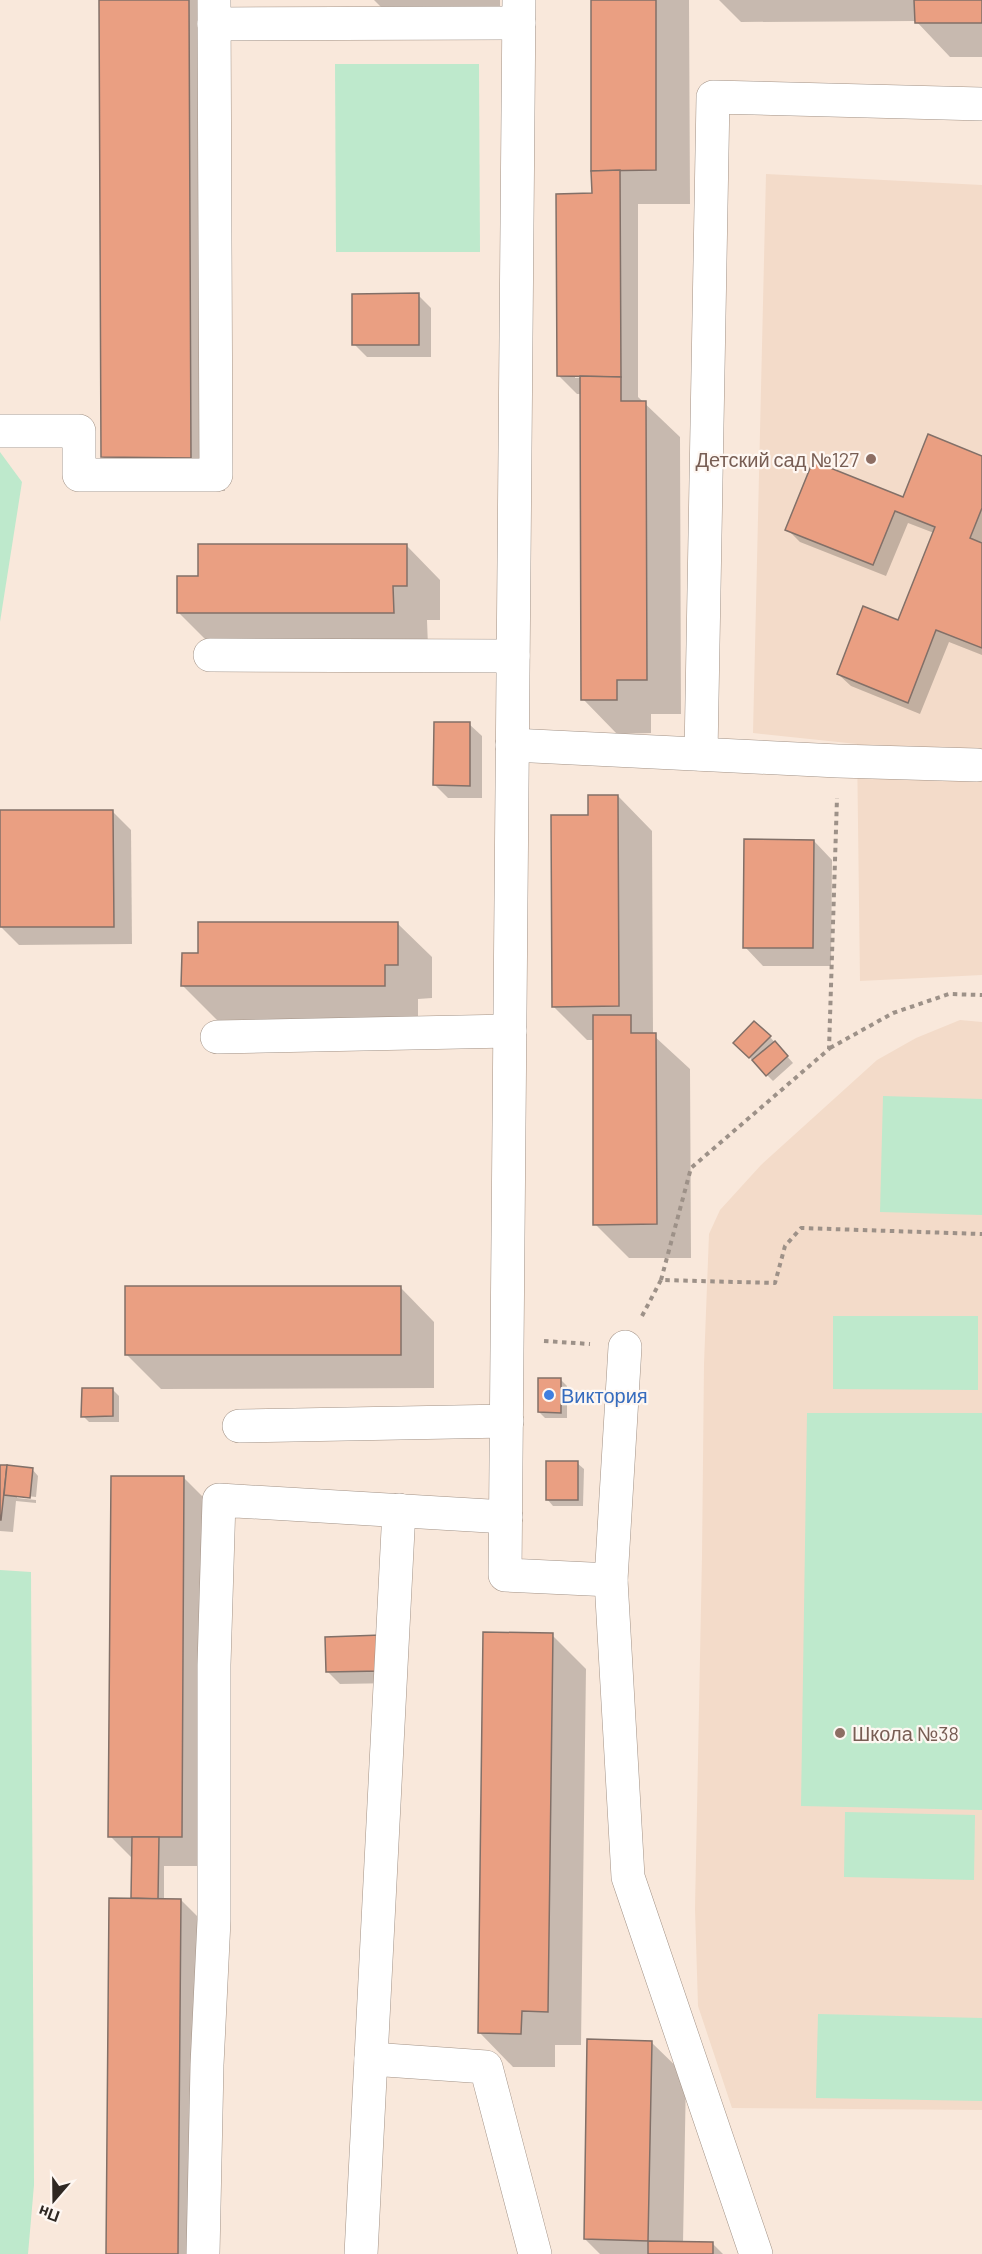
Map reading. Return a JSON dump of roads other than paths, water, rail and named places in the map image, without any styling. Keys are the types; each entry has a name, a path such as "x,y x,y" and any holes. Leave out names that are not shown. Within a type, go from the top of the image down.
{"lane":[{"path":"0,431 79,431 79,476 216,475 214,12 519,12 505,1575 611,1580"},
{"path":"701,754 713,97 982,104"},
{"path":"210,655 513,656"},
{"path":"512,745 838,761 977,765"},
{"path":"217,1037 510,1031"},
{"path":"625,1347 611,1580 628,1877 756,2254"},
{"path":"238,1426 507,1421"},
{"path":"203,2254 207,2065 214,1920 214,1665 219,1500 506,1517"},
{"path":"361,2254 399,1510"},
{"path":"371,2059 486,2067 535,2254"}],"place":[{"name":"Детский сад №127","path":"871,459"},
{"name":"Виктория","path":"549,1395"},
{"name":"Школа №38","path":"840,1733"}]}
